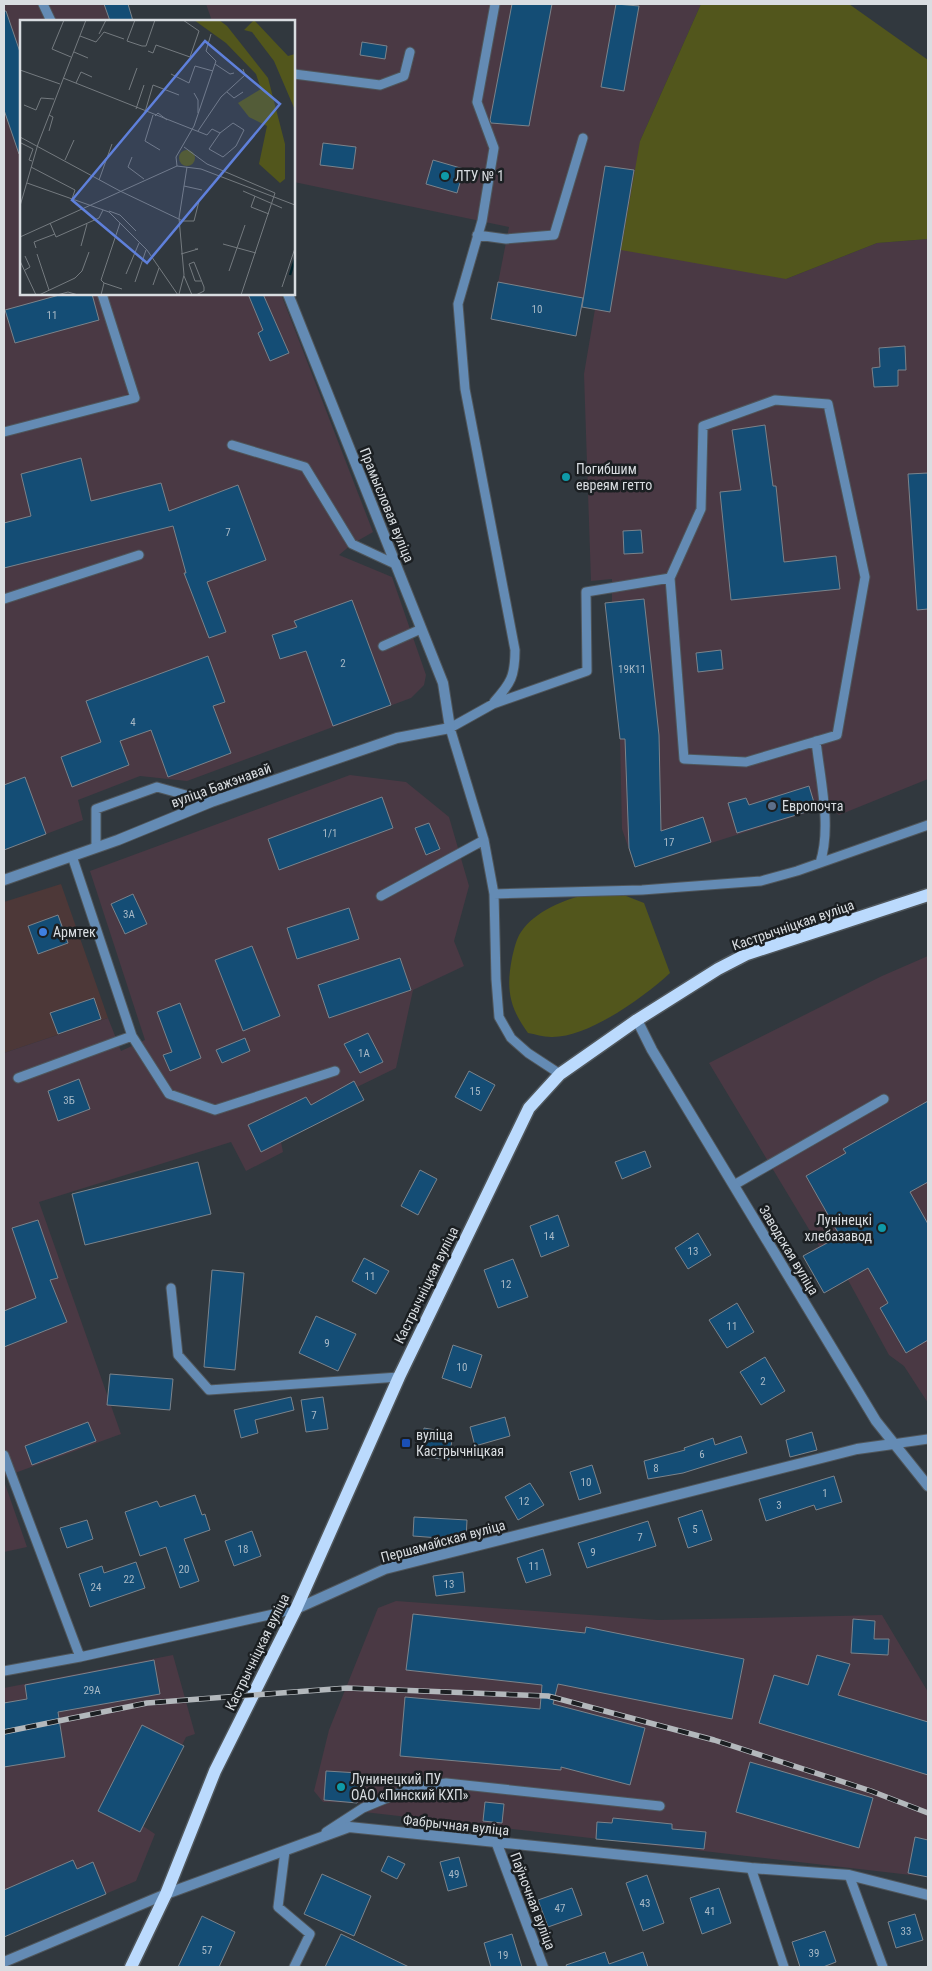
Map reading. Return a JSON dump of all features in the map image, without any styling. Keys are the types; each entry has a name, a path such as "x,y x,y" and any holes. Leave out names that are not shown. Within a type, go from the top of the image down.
{"main road":[{"name":"Кастрычніцкая вуліца","path":"131,1967 166,1894 215,1771 296,1609 399,1376 529,1108 560,1074 637,1020 718,969 747,954 928,895"}],"street":[{"name":"Прамысловая вуліца","path":"288,295 443,683 450,728"},
{"name":"вуліца Бажэнавай","path":"4,880 72,856 211,802 397,738 450,728"},
{"name":"Заводская вуліца","path":"637,1020 652,1050 892,1444 928,1486"},
{"name":"Першамайская вуліца","path":"296,1609 385,1569 847,1452 892,1444"},
{"name":"Фабрычная вуліца","path":"4,1962 166,1894 349,1827 497,1844 751,1868 849,1875 928,1895"},
{"name":"Паўночная вуліца","path":"497,1844 543,1967"}],"lane":[{"path":"43,4 51,20"},
{"path":"493,704 509,686 515,670 515,650 465,389 458,304 482,221 494,148 477,102 495,4"},
{"path":"295,74 380,85 404,76 410,52"},
{"path":"477,235 506,239 554,235 583,138"},
{"path":"4,432 135,398 102,295"},
{"path":"775,400 828,404 865,577 837,735 746,762 684,759 670,578 701,509 703,426 775,400"},
{"path":"232,444 306,467 352,544 395,564"},
{"path":"4,599 139,555"},
{"path":"560,1074 528,1053 510,1038 499,1017 494,894 484,840 450,728 493,704 587,671 586,592 670,578"},
{"path":"383,646 422,629"},
{"path":"816,741 826,830 825,848 820,863"},
{"path":"96,846 96,809 157,787 211,802"},
{"path":"494,894 642,890 760,881 820,863 928,825"},
{"path":"382,896 484,840"},
{"path":"72,856 132,1036 169,1094 215,1110 336,1071"},
{"path":"18,1078 132,1036"},
{"path":"734,1185 884,1099"},
{"path":"171,1288 178,1355 209,1390 399,1376"},
{"path":"892,1444 928,1439"},
{"path":"4,1455 80,1657"},
{"name":"Першамайская вуліца","path":"4,1671 80,1657 296,1609"},
{"path":"316,1839 371,1804 411,1788 446,1783 660,1806"},
{"path":"285,1851 278,1907 310,1934 294,1967"},
{"path":"751,1868 784,1967"},
{"path":"849,1875 883,1967"}],"shaded area":[{"path":"4,4 126,4 132,20 20,20 20,295 281,295 373,532 352,544 339,555 392,577 426,675 424,685 411,698 187,781 140,776 78,800 83,820 4,850"},
{"path":"206,4 701,4 640,141 786,279 877,243 928,239 928,779 839,815 828,806 635,867 622,829 620,739 605,603 612,602 612,579 591,581 584,374 595,309 582,307 576,336 491,319 509,227 295,182 295,20 212,20"},
{"path":"350,775 406,782 449,817 469,886 454,941 464,966 413,990 396,1068 357,1087 364,1100 281,1142 283,1152 246,1171 231,1142 39,1202 121,1434 4,1477 4,1053 108,1018 121,1051 145,1040 90,871"},
{"path":"61,884 108,1018 4,1053 4,902"},
{"name":"Лунінецкі хлебазавод","path":"928,956 928,1403 904,1366 889,1355 848,1280 824,1293 803,1256 819,1246 709,1063 882,976"},
{"path":"4,1481 27,1547 4,1552"},
{"path":"396,1601 658,1620 882,1615 928,1692 928,1877 364,1812 362,1803 323,1802 314,1791 329,1730 378,1608"},
{"path":"173,1655 195,1734 186,1737 143,1826 155,1834 136,1881 4,1937 4,1688"}],"green space":[{"path":"701,4 849,4 928,60 928,239 877,243 786,279 621,250 640,141"},
{"path":"589,894 621,894 644,903 670,973 631,1004 598,1024 582,1031 566,1036 551,1037 528,1033 513,1006 509,988 510,969 518,938 527,925 542,912 570,899"}],"building":[{"path":"104,4 128,4 133,20 110,20"},
{"path":"512,4 552,4 529,126 491,123 490,120"},
{"path":"616,4 639,6 624,91 601,87"},
{"path":"4,11 6,11 20,52 20,154 4,110"},
{"path":"362,42 387,46 385,59 360,55"},
{"path":"323,143 356,147 353,169 320,165"},
{"name":"ЛТУ № 1","path":"433,160 464,169 457,193 426,184"},
{"path":"605,166 634,170 610,312 582,307"},
{"path":"498,282 583,298 576,336 491,319"},
{"path":"59,295 92,295 99,320 15,343 5,310"},
{"path":"248,295 263,295 289,353 270,361 258,333 263,330"},
{"path":"905,346 906,370 898,370 898,386 874,387 872,368 880,367 879,348"},
{"path":"765,425 773,486 776,486 784,562 836,556 840,589 731,600 720,492 741,490 732,430"},
{"path":"81,458 91,501 161,483 169,511 238,485 266,560 207,582 226,632 209,638 184,573 186,573 173,526 4,568 4,523 31,516 21,474"},
{"path":"928,473 928,609 917,610 908,474"},
{"path":"641,530 643,553 624,554 623,531"},
{"path":"644,599 659,735 661,831 703,817 711,842 635,867 629,848 625,739 620,739 605,603"},
{"path":"352,600 391,705 333,726 306,651 280,659 272,635 297,627 294,621"},
{"path":"721,650 723,669 698,672 696,653"},
{"path":"208,656 225,702 213,706 231,753 168,777 151,730 120,741 129,765 72,787 61,757 101,742 86,701"},
{"path":"25,777 46,834 4,850 4,785"},
{"path":"809,786 816,809 737,833 728,803 746,798 749,805"},
{"path":"382,797 393,828 279,870 268,839"},
{"path":"429,823 440,849 426,855 415,828"},
{"path":"133,894 147,924 125,934 111,904"},
{"path":"349,908 359,939 297,959 287,928"},
{"path":"58,915 68,943 38,954 28,926"},
{"path":"252,946 280,1016 243,1031 215,960"},
{"path":"400,958 411,990 329,1018 318,985"},
{"path":"94,998 101,1019 58,1034 50,1013"},
{"path":"180,1003 201,1058 170,1071 163,1055 172,1052 157,1012"},
{"path":"368,1033 383,1062 360,1073 344,1044"},
{"path":"245,1038 250,1051 222,1063 216,1050"},
{"path":"469,1071 495,1085 481,1111 455,1097"},
{"path":"79,1079 90,1109 58,1121 48,1091"},
{"path":"354,1081 364,1100 261,1152 248,1125 306,1097 311,1105"},
{"name":"Лунінецкі хлебазавод","path":"928,1101 928,1182 910,1192 928,1224 928,1340 906,1353 880,1308 888,1303 868,1268 824,1293 803,1256 840,1236 806,1176 846,1153 843,1149"},
{"path":"645,1151 651,1167 622,1179 615,1162"},
{"path":"198,1162 211,1214 85,1245 72,1194"},
{"path":"420,1170 437,1179 418,1215 401,1206"},
{"path":"558,1215 569,1246 541,1257 530,1226"},
{"path":"38,1220 58,1278 50,1280 67,1322 4,1347 4,1311 36,1298 12,1228"},
{"path":"698,1233 711,1255 688,1269 675,1248"},
{"path":"364,1258 389,1271 376,1294 352,1281"},
{"path":"513,1259 528,1297 498,1308 484,1270"},
{"path":"212,1270 244,1273 235,1370 204,1367"},
{"path":"737,1303 754,1332 727,1348 709,1320"},
{"path":"316,1316 356,1334 338,1371 299,1353"},
{"path":"453,1345 482,1355 471,1388 442,1378"},
{"path":"765,1357 785,1391 761,1405 740,1372"},
{"path":"110,1374 173,1379 170,1410 107,1405"},
{"path":"291,1397 294,1410 255,1420 258,1433 241,1438 234,1410"},
{"path":"323,1397 328,1429 306,1432 301,1400"},
{"path":"505,1417 510,1436 475,1446 470,1427"},
{"path":"88,1422 96,1441 32,1465 25,1446"},
{"path":"424,1428 453,1433 449,1460 420,1456"},
{"path":"812,1432 817,1450 790,1457 786,1440"},
{"path":"741,1436 747,1453 683,1473 648,1479 644,1461 685,1450 684,1448 713,1438 715,1445"},
{"path":"592,1465 601,1493 579,1500 570,1472"},
{"path":"834,1476 842,1502 816,1510 814,1505 766,1521 759,1499"},
{"path":"530,1483 544,1505 518,1520 505,1497"},
{"path":"195,1495 202,1515 205,1514 210,1530 184,1539 199,1581 180,1588 166,1547 140,1556 125,1512 157,1501 160,1507"},
{"path":"702,1510 712,1540 688,1548 678,1518"},
{"path":"414,1517 467,1520 466,1540 413,1536"},
{"path":"87,1520 93,1539 67,1548 60,1528"},
{"path":"648,1521 656,1546 587,1568 578,1543"},
{"path":"252,1531 261,1556 234,1566 225,1541"},
{"path":"543,1549 551,1575 526,1583 517,1558"},
{"path":"136,1562 145,1588 90,1607 79,1574 102,1566 104,1573"},
{"path":"463,1572 465,1592 436,1596 433,1576"},
{"path":"413,1614 585,1633 586,1627 744,1659 732,1719 558,1684 553,1704 645,1728 630,1785 561,1767 561,1770 400,1756 405,1697 540,1709 542,1685 406,1670"},
{"path":"853,1619 875,1621 874,1639 889,1639 888,1655 851,1653"},
{"path":"817,1655 850,1664 838,1695 928,1722 928,1775 759,1723 774,1675 808,1685"},
{"path":"154,1660 160,1694 58,1712 65,1757 4,1767 4,1703 27,1699 25,1685"},
{"path":"142,1725 184,1746 140,1832 98,1811"},
{"path":"750,1762 873,1798 859,1848 736,1812"},
{"name":"Лунинецкий ПУ ОАО «Пинский КХП»","path":"326,1771 359,1773 357,1803 324,1800"},
{"path":"485,1802 504,1804 502,1823 483,1821"},
{"path":"613,1818 672,1824 672,1829 706,1832 704,1849 596,1839 597,1822 612,1823"},
{"path":"915,1837 928,1840 928,1877 908,1873"},
{"path":"388,1856 405,1864 397,1879 381,1871"},
{"path":"459,1857 467,1886 448,1891 440,1862"},
{"path":"73,1860 77,1869 93,1862 106,1894 4,1937 4,1890"},
{"path":"322,1874 371,1896 354,1936 304,1914"},
{"path":"647,1875 664,1923 643,1931 626,1883"},
{"path":"572,1888 582,1915 548,1927 538,1900"},
{"path":"719,1888 731,1923 702,1934 690,1898"},
{"path":"915,1914 923,1940 896,1948 888,1922"},
{"path":"202,1916 235,1932 219,1967 178,1967"},
{"path":"825,1931 836,1962 823,1967 800,1967 792,1942"},
{"path":"341,1934 409,1967 325,1967"},
{"path":"512,1934 522,1967 491,1967 484,1943"},
{"path":"605,1952 609,1964 643,1952 648,1967 567,1967 566,1965"}],"railway":[{"path":"4,1732 147,1703 347,1688 548,1696 714,1740 871,1791 928,1813"}],"place":[{"name":"ЛТУ № 1","path":"445,176"},
{"name":"Погибшим евреям гетто","path":"566,477"},
{"name":"Европочта","path":"772,806"},
{"name":"Армтек","path":"43,932"},
{"name":"Лунінецкі хлебазавод","path":"882,1228"},
{"name":"вуліца Кастрычніцкая","path":"406,1443"},
{"name":"Лунинецкий ПУ ОАО «Пинский КХП»","path":"341,1787"}]}
